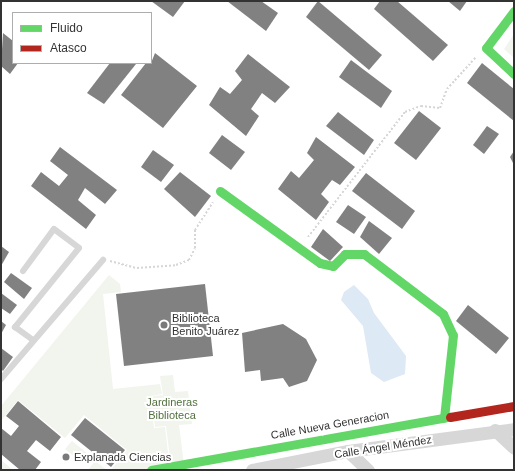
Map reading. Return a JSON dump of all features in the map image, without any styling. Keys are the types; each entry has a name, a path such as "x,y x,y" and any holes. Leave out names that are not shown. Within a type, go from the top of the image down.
{"street":[{"path":"514,11 489,45 514,74"},
{"path":"220,191 320,263 333,266 345,254 364,254 443,314 453,335 444,418"},
{"name":"Calle Nueva Generacion","path":"151,470 514,406"},
{"name":"Calle Ángel Méndez","path":"252,470 348,451 495,430 514,429"},
{"path":"495,430 514,448"},
{"path":"348,451 368,470"}],"lane":[{"path":"23,271 54,229 79,248 15,327 33,340"},
{"path":"1,380 33,340 103,260"}],"path":[{"path":"299,248 405,112 421,106 440,108 447,89 489,45"},
{"path":"103,260 137,268 176,265 189,260 195,248 195,230 220,191"}],"green space":[{"path":"514,34 514,58 504,49"},
{"path":"109,275 120,284 121,292 103,294 113,389 160,384 162,394 150,396 154,428 165,427 170,470 111,470 127,450 84,415 65,438 18,400 1,421 1,406"},
{"name":"Jardineras Biblioteca","path":"173,375 175,392 188,391 192,424 179,425 184,465 171,466 166,426 155,427 151,396 163,395 160,376"},
{"path":"72,441 88,454 81,462 65,449"},
{"path":"1,460 13,470 1,470"},
{"path":"95,461 107,470 88,470"}],"shaded area":[{"path":"354,285 368,299 374,313 406,356 405,374 384,382 371,373 363,326 341,300 344,292"}],"building":[{"path":"151,1 185,1 173,17"},
{"path":"227,1 261,1 278,13 266,31"},
{"path":"318,1 382,55 369,70 306,17"},
{"path":"380,1 397,1 448,45 433,61 374,9"},
{"path":"448,1 467,1 460,11"},
{"path":"3,33 12,40 12,64 17,64 10,74 1,66"},
{"path":"155,53 197,86 163,128 121,95 145,64 152,64"},
{"path":"248,54 290,87 275,103 262,93 251,109 259,116 246,136 209,105 220,87 230,94 242,80 235,71"},
{"path":"351,60 392,91 381,108 339,77"},
{"path":"482,63 514,89 514,121 467,83"},
{"path":"109,64 136,64 104,104 87,93"},
{"path":"419,111 441,128 416,160 394,143"},
{"path":"338,112 374,140 364,155 326,126"},
{"path":"487,126 499,134 484,154 473,145"},
{"path":"222,135 245,152 231,170 209,153"},
{"path":"316,137 355,167 340,185 332,180 321,194 329,202 316,220 278,189 291,171 299,178 314,160 307,153"},
{"path":"60,147 117,190 105,204 85,188 78,200 96,215 86,229 31,186 41,172 59,186 68,175 50,161"},
{"path":"153,150 174,165 161,182 141,167"},
{"path":"514,151 514,165 510,157"},
{"path":"180,172 211,196 195,217 164,189"},
{"path":"366,173 415,211 402,229 352,191"},
{"path":"348,205 366,217 354,234 336,222"},
{"path":"369,221 392,238 379,254 360,237"},
{"path":"323,229 343,247 330,261 311,247"},
{"path":"1,246 9,252 1,266"},
{"path":"11,273 32,288 24,299 4,282"},
{"name":"Biblioteca Benito Juárez","path":"205,284 213,356 124,366 116,294"},
{"path":"1,293 17,305 10,314 1,308"},
{"path":"468,305 509,338 496,354 456,321"},
{"path":"1,321 6,325 1,334"},
{"path":"283,324 306,339 317,360 307,381 289,387 283,378 261,381 260,370 245,372 242,333"},
{"path":"1,348 13,357 3,371 1,369"},
{"path":"18,401 61,437 50,451 36,440 27,451 41,462 35,470 20,470 1,454 1,428 11,436 19,426 6,416"},
{"path":"85,418 125,450 111,467 71,435"}],"traffic: fast":[{"path":"514,11 486,48 514,74"},
{"path":"220,191 320,263 333,266 345,254 364,254 443,314 453,335 444,418"},
{"path":"151,470 450,417"}],"traffic: jam":[{"path":"450,417 514,406"}],"place":[{"name":"Biblioteca Benito Juárez","path":"164,325"},
{"name":"Explanada Ciencias","path":"66,457"}]}
